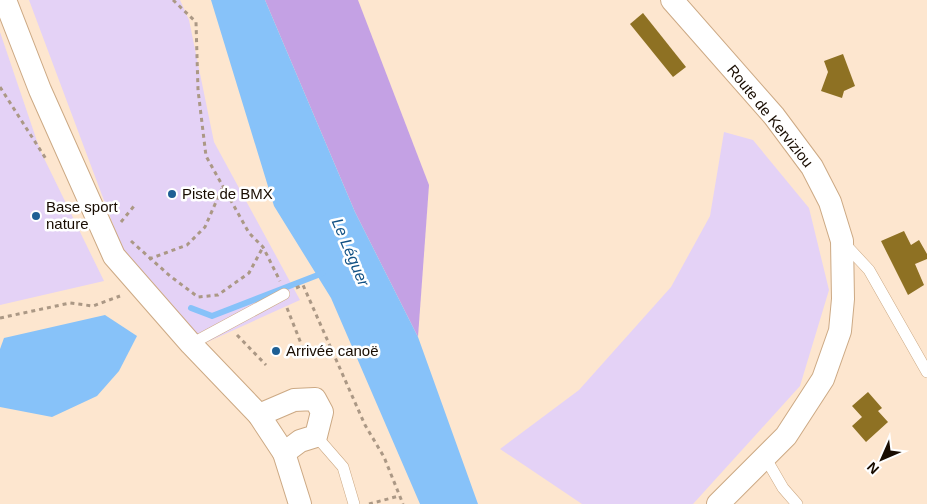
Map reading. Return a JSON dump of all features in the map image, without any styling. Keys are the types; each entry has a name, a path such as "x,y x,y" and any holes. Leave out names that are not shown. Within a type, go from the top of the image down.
{"street":[{"path":"5,0 40,90 114,256 137,285 259,415 284,453 300,504"},
{"name":"Route de Kerviziou","path":"672,0 774,116 812,167 830,202 842,241 843,298 840,331 823,379 786,436 718,504"},
{"path":"259,415 294,400 315,399 322,412 316,436 300,441 284,453"}],"lane":[{"path":"842,241 869,270 927,372"},
{"path":"191,344 283,290"},
{"path":"316,436 342,467 354,504"},
{"path":"765,457 783,488 797,504"}],"path":[{"path":"173,0 196,22 198,90 206,156 249,232 263,247 283,290 287,310 302,346"},
{"path":"150,258 187,245 205,227 223,186"},
{"path":"118,227 134,206"},
{"path":"129,239 170,276 198,297 218,295 248,273 263,247"},
{"path":"0,318 70,303 93,306 130,292 137,285"},
{"path":"283,290 303,285 365,425 384,457 403,504"},
{"path":"227,324 266,365"},
{"path":"369,504 399,496"}],"shaded area":[{"name":"Piste de BMX","path":"29,0 180,0 189,20 214,142 300,300 203,344 121,246"},
{"path":"265,0 358,0 429,185 418,337 355,212"},
{"name":"Base sport nature","path":"0,32 40,150 104,281 0,305"},
{"path":"724,132 753,140 809,208 829,290 800,386 693,504 582,504 500,449 579,390 671,287 710,216"}],"water":[{"name":"Le Léguer","path":"211,0 265,0 355,212 418,337 478,504 420,504 331,298 274,206"},
{"path":"105,315 137,336 119,371 97,396 52,417 0,407 0,349 4,338"}],"building":[{"path":"643,13 686,67 673,77 630,24"},
{"path":"843,54 855,86 844,91 842,98 821,91 828,72 824,61"},
{"path":"904,231 911,245 919,240 927,254 927,259 915,264 924,285 908,295 881,241"},
{"path":"868,392 882,408 878,411 888,422 866,442 852,426 862,417 852,406"}],"waterway":[{"path":"191,308 212,316 323,273"}],"place":[{"name":"Piste de BMX","path":"172,194"},
{"name":"Base sport nature","path":"36,216"},
{"name":"Arrivée canoë","path":"276,351"}]}
